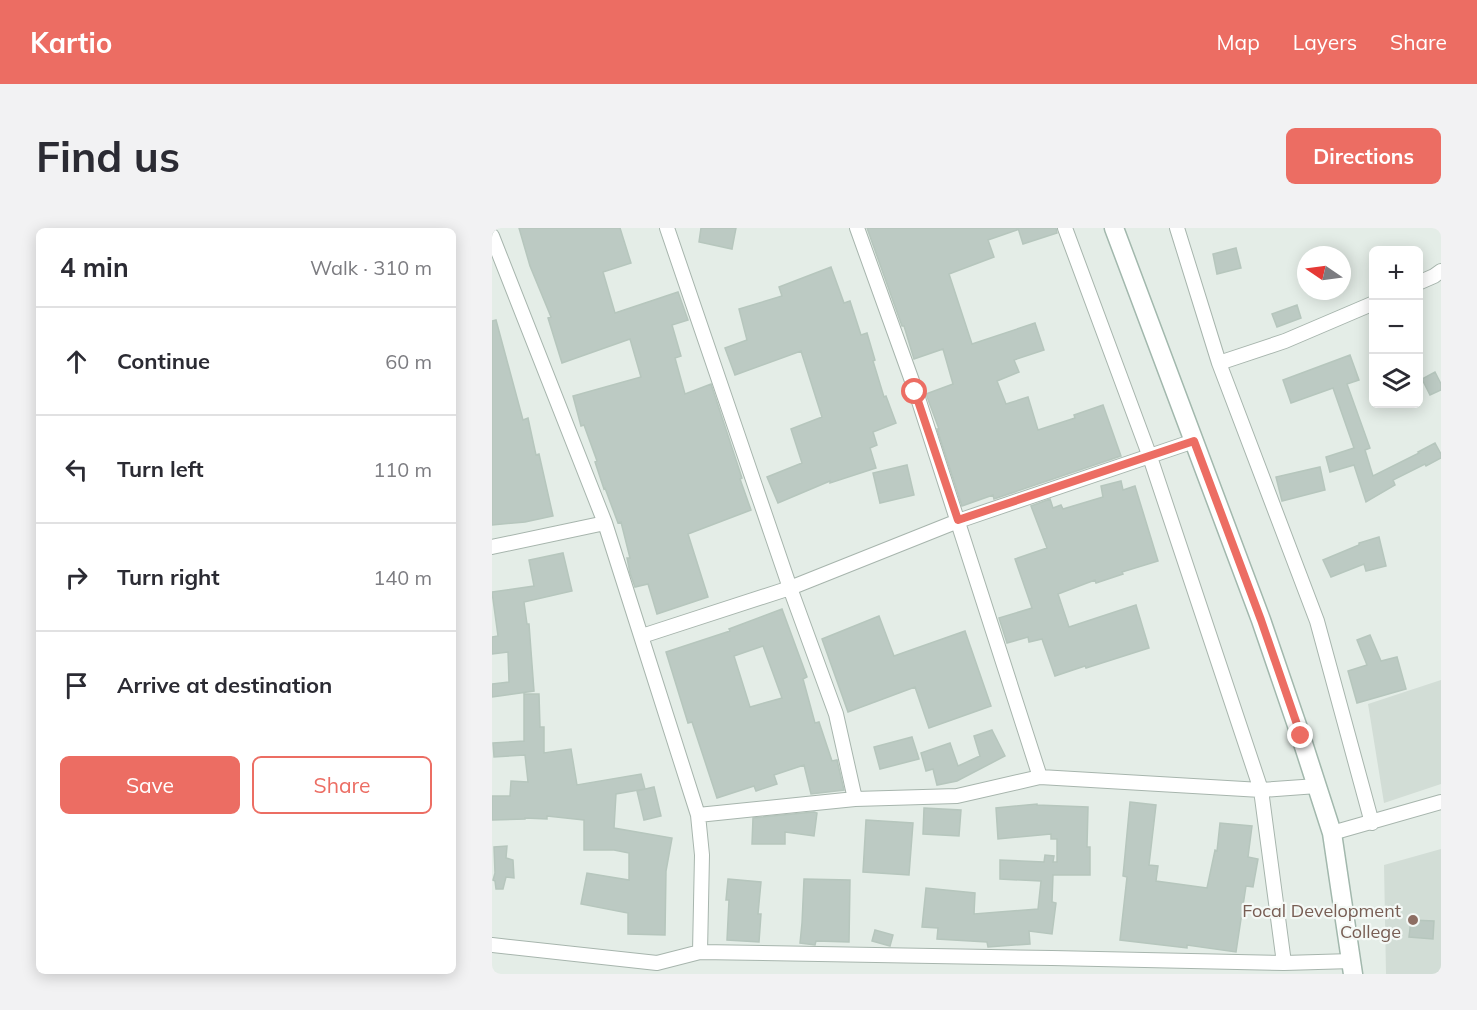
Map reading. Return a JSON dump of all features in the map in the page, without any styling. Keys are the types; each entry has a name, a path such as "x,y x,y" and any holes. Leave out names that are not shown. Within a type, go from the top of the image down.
{"main road":[{"path":"1114,228 1261,620 1301,736 1332,833 1352,968"}],"street":[{"path":"667,228 790,588 836,714 855,800"},
{"path":"857,228 958,520 1040,777"},
{"path":"1065,228 1150,457 1261,790 1284,963"},
{"path":"1178,228 1220,363 1317,621 1372,823"},
{"path":"492,236 605,523 698,815 702,855 700,952"},
{"path":"1423,281 1441,271"},
{"path":"1220,363 1285,341 1369,305"},
{"path":"642,636 790,588 958,520 1194,441"},
{"path":"492,547 605,523"},
{"path":"698,815 855,800 957,796 1040,777 1261,790 1317,786"},
{"path":"1332,833 1441,802"},
{"path":"492,945 656,969 700,952 1284,963 1352,968"}],"shaded area":[{"path":"1441,680 1441,784 1384,803 1368,704"},
{"name":"Focal Development College","path":"1441,849 1441,974 1386,974 1384,865"}],"building":[{"path":"519,228 620,228 631,263 603,272 615,313 678,292 688,320 672,325 681,356 675,358 685,394 711,384 751,510 688,534 708,597 657,614 648,584 635,587 630,573 627,558 630,558 621,522 618,523 604,489 595,462 597,461 584,425 581,426 573,396 641,377 630,339 562,363 548,318 551,317 530,266"},
{"path":"701,228 736,228 732,249 699,242"},
{"path":"867,228 1017,228 1017,230 988,240 994,257 949,274 972,344 1035,323 1044,350 1014,360 1019,372 997,381 1006,404 1028,397 1038,430 1075,418 1074,415 1103,405 1121,456 994,499 993,495 962,506 926,394 953,384 943,349 914,359"},
{"path":"1018,228 1056,228 1057,233 1023,244"},
{"path":"1236,248 1241,268 1217,274 1213,254"},
{"path":"831,267 844,303 850,301 861,335 867,333 884,397 886,396 896,423 873,432 877,445 870,448 876,468 830,483 830,481 778,503 767,477 802,463 791,429 822,417 801,351 735,375 725,348 747,340 739,309 782,296 779,287"},
{"path":"1297,305 1301,318 1277,327 1272,314"},
{"path":"496,320 523,420 528,418 536,455 539,454 553,516 525,522 492,525 492,321"},
{"path":"1350,355 1359,380 1347,384 1370,448 1365,450 1373,476 1435,443 1441,454 1441,458 1393,480 1395,485 1366,502 1354,465 1330,472 1326,457 1354,448 1333,388 1291,403 1283,380"},
{"path":"1435,372 1441,384 1441,390 1430,395 1423,378"},
{"path":"907,465 914,495 880,503 873,473"},
{"path":"1320,467 1325,490 1282,501 1276,477"},
{"path":"1121,481 1123,490 1135,486 1158,561 1058,594 1069,627 1136,605 1149,648 1055,676 1042,639 1029,642 1028,637 1007,643 999,618 1032,608 1015,559 1047,548 1031,506 1050,499 1053,508 1061,505 1063,509 1103,497 1101,486"},
{"path":"1379,537 1386,566 1366,571 1364,564 1331,577 1323,560 1359,545 1359,543"},
{"path":"563,553 572,591 524,602 527,624 529,624 534,691 492,697 492,684 509,682 508,652 492,654 492,637 498,636 492,592 534,586 529,560"},
{"path":"782,609 807,677 803,679 815,723 819,722 832,761 837,760 844,790 811,794 804,765 774,775 777,784 756,791 754,786 717,798 692,722 688,723 666,652 730,631 729,629","holes":["763,646 782,698 750,707 734,656"]},
{"path":"879,616 894,656 965,631 991,706 929,728 915,687 848,712 822,639"},
{"path":"1370,635 1381,661 1397,657 1406,689 1357,703 1348,671 1367,665 1357,640"},
{"path":"524,694 539,694 540,727 544,727 544,753 571,749 577,785 641,774 645,789 616,794 614,828 672,838 666,871 665,935 628,934 628,913 581,904 587,873 629,880 629,853 614,850 584,850 584,820 547,816 547,819 492,820 492,796 510,796 511,781 528,782 525,755 494,757 493,743 524,741"},
{"path":"992,730 1005,756 957,781 937,785 933,769 926,771 921,753 950,743 958,766 980,756 974,736"},
{"path":"912,737 919,759 880,769 874,747"},
{"path":"654,787 661,816 644,820 637,791"},
{"path":"1130,802 1156,805 1149,865 1158,866 1156,881 1207,888 1215,850 1217,851 1220,823 1252,826 1248,857 1258,859 1253,887 1246,886 1236,952 1187,945 1187,948 1120,940 1127,877 1123,876"},
{"path":"1037,804 1088,807 1087,847 1090,847 1090,875 1053,875 1052,902 1056,903 1052,934 1029,931 1030,944 988,947 987,942 937,939 938,928 922,927 926,888 975,893 974,914 1038,909 1041,881 1000,879 1000,860 1044,862 1045,855 1054,856 1053,862 1057,862 1057,839 1051,839 1051,834 998,839 996,808"},
{"path":"924,808 961,810 959,836 923,834"},
{"path":"817,813 814,836 785,832 785,844 752,844 753,818"},
{"path":"866,820 913,823 909,875 863,872"},
{"path":"507,846 506,858 513,860 514,878 506,877 503,889 496,889 493,880 494,847"},
{"path":"728,879 761,882 758,914 761,914 759,942 727,940"},
{"path":"804,879 850,880 849,942 816,941 815,945 800,943"},
{"path":"1411,920 1434,921 1433,939 1409,937"},
{"path":"875,930 893,935 890,946 872,941"}],"place":[{"name":"Focal Development College","path":"1413,920"}],"route":[{"path":"915,392 958,520 1194,441 1261,620 1301,736"}]}
